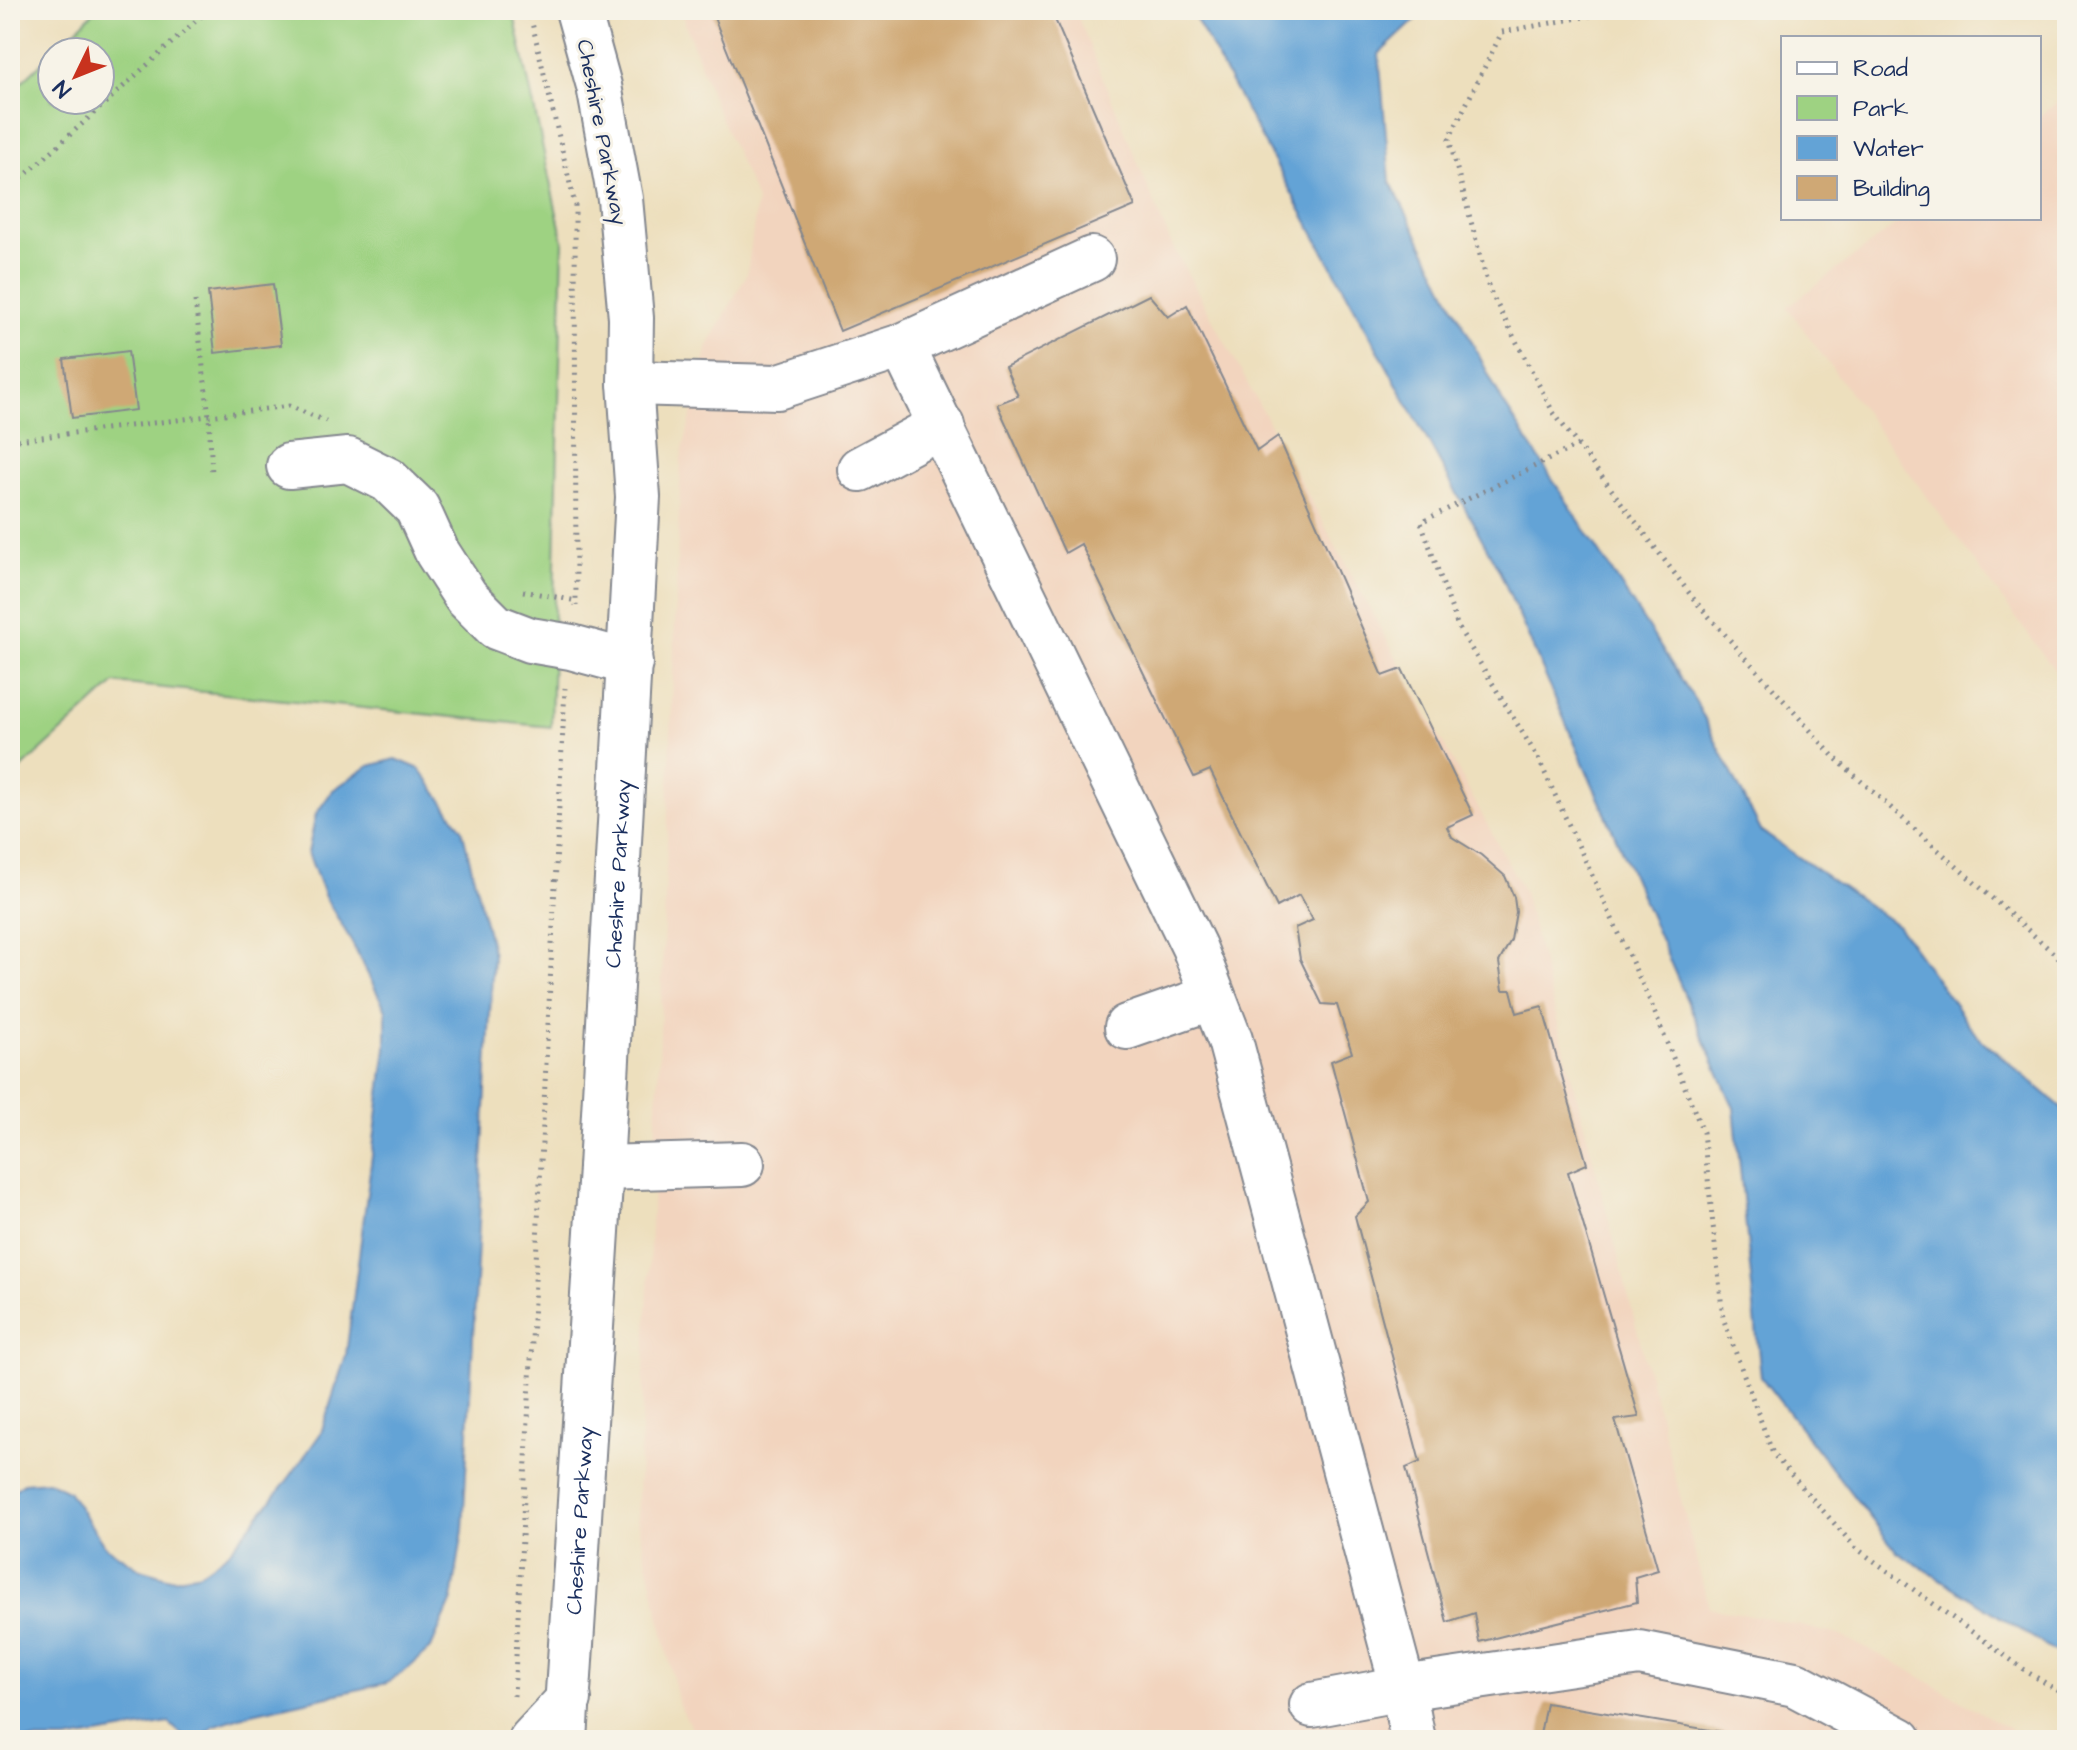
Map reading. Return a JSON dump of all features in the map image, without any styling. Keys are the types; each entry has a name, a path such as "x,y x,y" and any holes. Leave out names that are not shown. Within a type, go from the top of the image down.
{"street":[{"name":"Cheshire Parkway","path":"567,1719 638,497 630,383 631,318 620,199 599,86 578,10"},
{"path":"630,383 777,387 902,346 1092,259"},
{"path":"902,346 1194,947 1230,1040 1403,1688 1413,1740"},
{"path":"860,469 942,425"},
{"path":"289,466 348,460 388,480 417,508 437,552 466,597 496,627 530,640 630,663"},
{"path":"1127,1027 1213,997"},
{"path":"601,1168 742,1164"},
{"path":"1312,1705 1403,1688 1639,1653 1795,1684 1900,1740"},
{"path":"522,1724 567,1719"}],"path":[{"path":"10,189 208,10"},
{"path":"522,1724 562,709 577,601 575,205 529,10"},
{"path":"1622,10 1502,32 1449,139 1489,289 1553,412 1696,602 1834,757 2067,965"},
{"path":"195,301 209,416 212,475"},
{"path":"1578,445 1421,522 1458,627 1538,758 1650,1001 1703,1132 1723,1318 1773,1454 1856,1548 2029,1673 2067,1696"}],"shaded area":[{"path":"680,10 1075,10 1170,241 1524,892 1709,1608 1839,1635 1900,1665 2028,1740 698,1740 679,1705 637,1518 659,1061 681,458 708,346 747,274 757,201 715,105"},
{"path":"2067,95 2067,687 1787,307 1902,220 2041,220 2041,114"}],"green space":[{"path":"96,10 513,10 563,241 551,727 115,683 10,779 10,93 36,68 36,116 116,116 116,36 69,36"}],"water":[{"path":"1191,10 1426,10 1379,54 1390,181 1502,401 1696,702 1761,831 1898,926 1977,1036 2067,1112 2067,1659 1897,1552 1761,1377 1734,1108 1499,570"},
{"path":"396,759 420,769 462,829 493,955 463,1530 452,1600 431,1648 387,1683 252,1713 213,1726 200,1740 188,1740 169,1723 67,1740 10,1740 10,1493 24,1483 48,1481 68,1491 105,1546 140,1569 174,1579 200,1573 228,1553 284,1485 321,1433 346,1355 386,1048 386,1010 325,897 308,853 316,814 333,790 369,766"}],"building":[{"path":"711,10 1051,10 1135,206 840,331"},
{"path":"273,284 281,345 215,353 208,292"},
{"path":"1149,295 1168,317 1187,305 1257,451 1278,436 1383,676 1402,669 1473,815 1447,827 1452,837 1481,855 1505,876 1514,897 1516,912 1511,940 1499,962 1503,990 1511,990 1517,1013 1542,1006 1587,1164 1568,1172 1639,1417 1615,1420 1658,1570 1635,1577 1637,1602 1479,1642 1474,1613 1447,1622 1406,1468 1420,1462 1355,1216 1369,1202 1331,1061 1352,1053 1337,1005 1322,1004 1300,959 1295,928 1313,920 1299,895 1277,907 1210,770 1194,777 1081,544 1065,553 997,404 1018,396 1005,367"},
{"path":"128,351 136,410 72,418 64,359"},
{"path":"1546,1703 1759,1738 1759,1740 1539,1740"}]}
